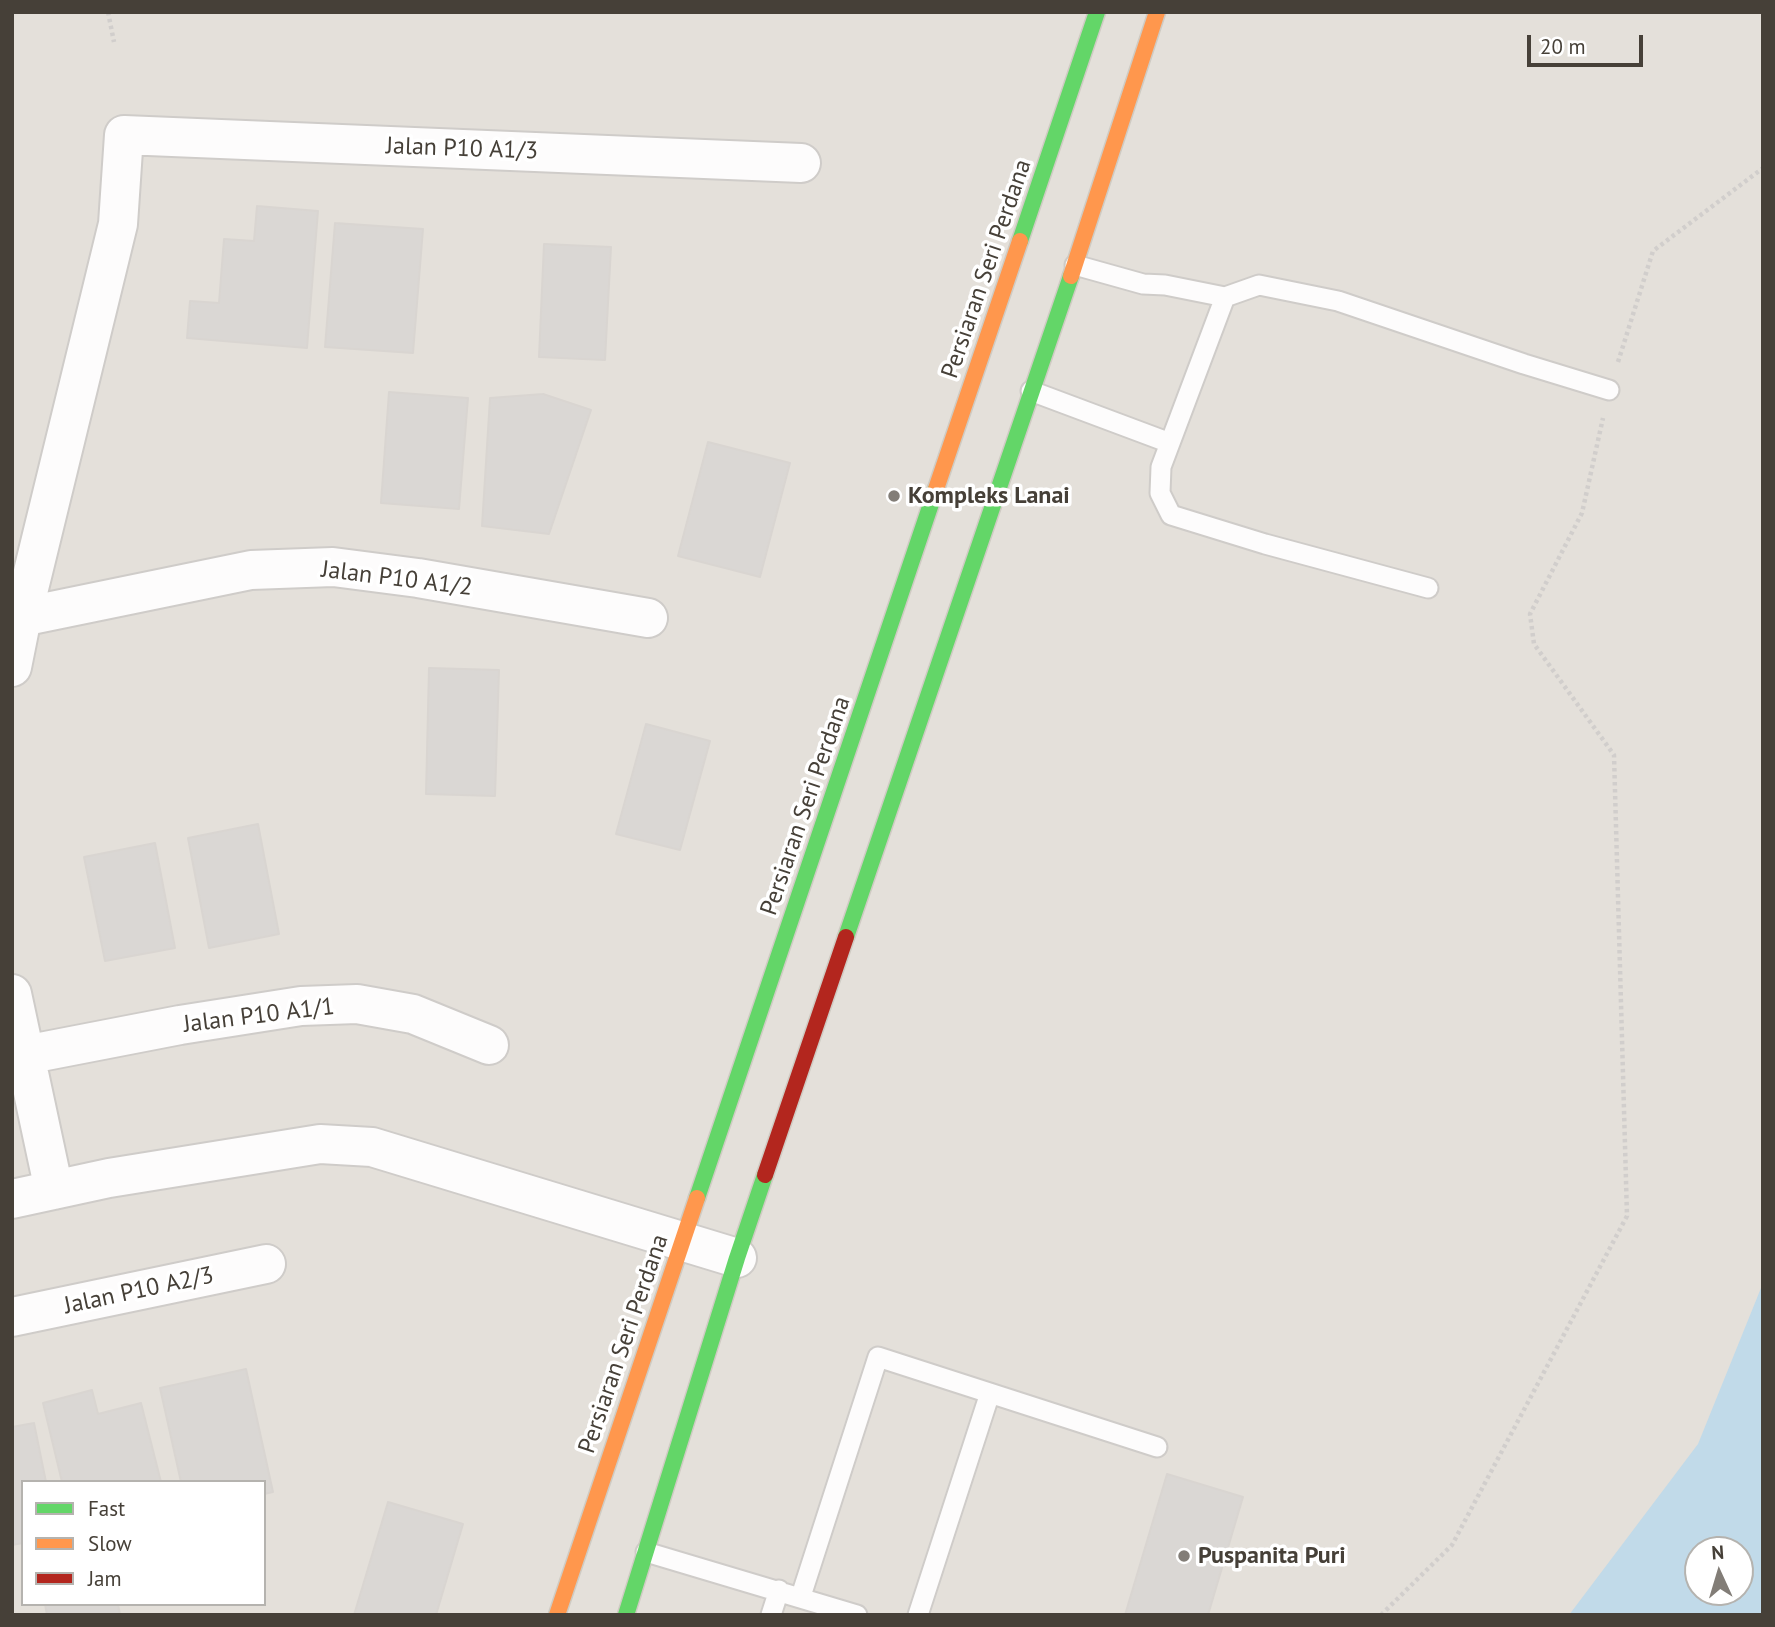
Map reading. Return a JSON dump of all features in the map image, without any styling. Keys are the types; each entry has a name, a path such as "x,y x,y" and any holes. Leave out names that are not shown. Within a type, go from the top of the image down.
{"street":[{"name":"Persiaran Seri Perdana","path":"557,1615 1097,12"},
{"path":"626,1615 737,1258 1074,265 1157,12"},
{"name":"Jalan P10 A1/3","path":"22,617 118,224 124,135 801,163"},
{"name":"Jalan P10 A1/2","path":"22,617 251,570 333,567 418,578 648,618"},
{"path":"12,667 22,617"},
{"path":"12,994 54,1190"},
{"name":"Jalan P10 A1/1","path":"25,1055 300,1006 357,1004 413,1014 489,1045"},
{"path":"12,1199 110,1178 320,1144 372,1147 737,1258"},
{"name":"Jalan P10 A2/3","path":"12,1317 266,1264"}],"lane":[{"path":"1074,265 1143,284 1165,285 1225,297 1259,285 1338,301 1609,390"},
{"path":"1225,297 1161,467 1160,493 1171,515 1265,544 1428,588"},
{"path":"1031,391 1170,443"},
{"path":"801,1596 878,1357 1157,1447"},
{"path":"918,1615 990,1393"},
{"path":"646,1552 858,1615"},
{"path":"771,1615 779,1590"}],"path":[{"path":"108,12 114,42"},
{"path":"1381,1615 1452,1545 1627,1216 1614,755 1534,644 1530,614 1582,513 1609,390 1653,251 1763,168"}],"shaded area":[{"path":"12,12 1763,12 1763,1615 12,1615"}],"water":[{"path":"1763,1283 1763,1615 1569,1615 1698,1444"}],"building":[{"path":"257,206 318,211 307,348 187,338 190,301 219,303 224,239 254,241"},
{"path":"335,223 423,229 413,353 325,347"},
{"path":"544,244 611,247 605,360 539,357"},
{"path":"389,392 468,398 459,509 381,503"},
{"path":"543,394 591,410 549,534 482,526 490,398"},
{"path":"708,442 790,463 760,577 678,556"},
{"path":"429,668 499,670 495,796 426,794"},
{"path":"646,724 710,741 680,850 616,834"},
{"path":"258,824 279,934 209,948 188,838"},
{"path":"155,843 175,948 105,961 84,857"},
{"path":"246,1369 273,1492 266,1494 266,1480 181,1480 160,1388"},
{"path":"92,1390 98,1414 141,1403 160,1480 62,1480 43,1403"},
{"path":"34,1423 46,1480 21,1480 21,1543 12,1545 12,1427"},
{"name":"Puspanita Puri","path":"1167,1474 1243,1497 1208,1615 1125,1615"},
{"path":"388,1502 463,1524 436,1615 354,1615"},
{"path":"45,1606 118,1606 120,1615 47,1615"}],"traffic: fast":[{"path":"1020,241 1097,12"},
{"path":"846,937 1071,276"},
{"path":"697,1198 936,489"},
{"path":"626,1615 765,1175"}],"traffic: slow":[{"path":"1071,276 1157,12"},
{"path":"936,489 1020,241"},
{"path":"557,1615 697,1198"}],"traffic: jam":[{"path":"765,1175 846,937"}],"place":[{"name":"Kompleks Lanai","path":"894,496"},
{"name":"Puspanita Puri","path":"1184,1556"}]}
